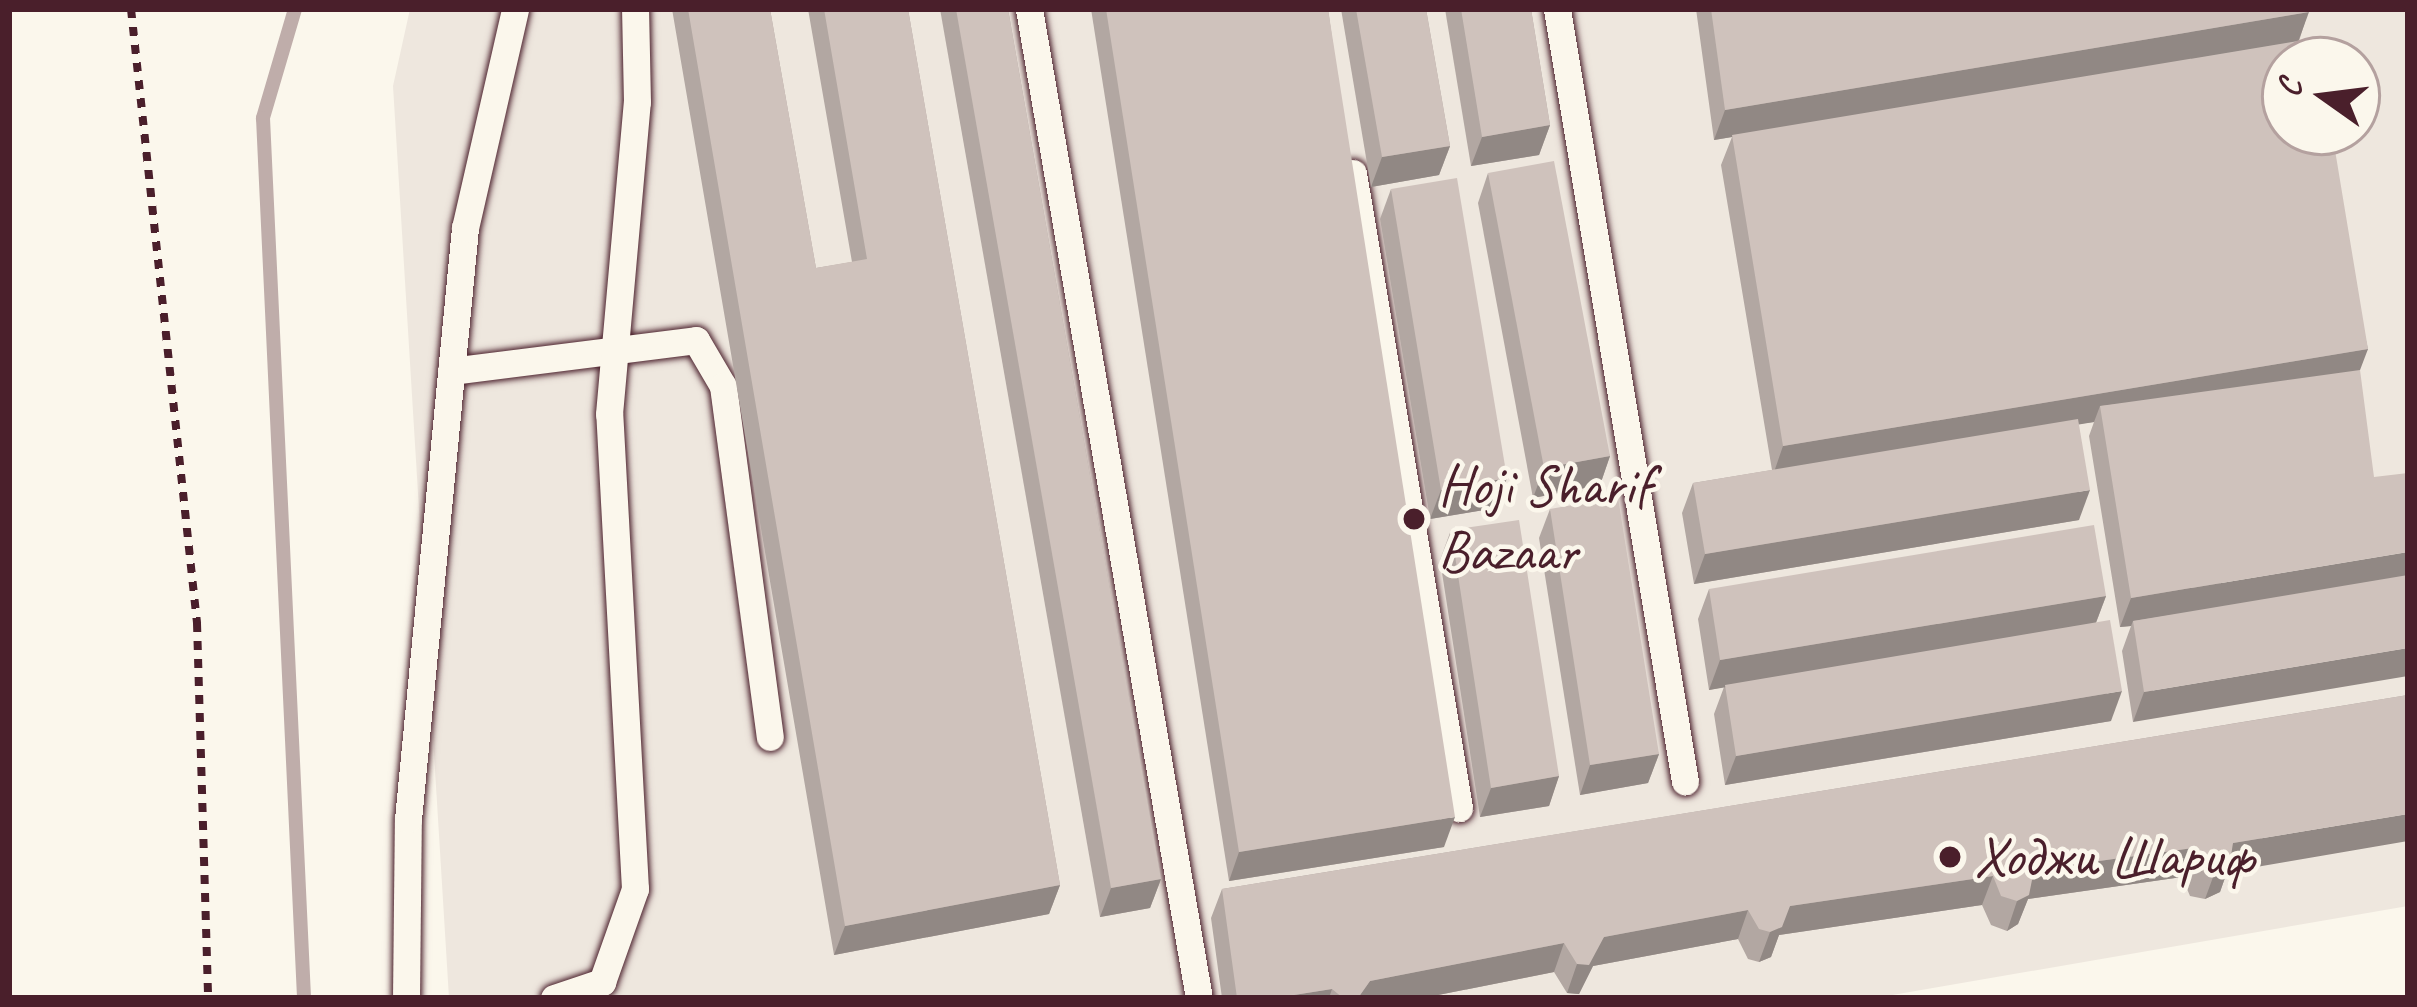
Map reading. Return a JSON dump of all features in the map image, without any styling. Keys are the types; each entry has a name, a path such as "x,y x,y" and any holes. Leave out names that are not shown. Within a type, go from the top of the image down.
{"lane":[{"path":"406,998 408,819 465,228 515,9"},
{"path":"554,998 602,982 635,890 609,414 637,102 634,9"},
{"path":"1029,9 1199,998"},
{"path":"1557,9 1685,781"},
{"path":"1349,150 1459,808"},
{"path":"451,371 616,353 653,340 696,340 723,386 770,737"}],"path":[{"path":"131,9 197,623 208,998"}],"shaded area":[{"name":"Hoji Sharif Bazaar","path":"410,9 2408,9 2408,906 1875,998 449,998 393,86"}],"building":[{"path":"688,9 770,9 816,268 867,259 824,9 908,9 1060,885 845,926"},
{"path":"956,9 1008,9 1161,879 1111,888"},
{"path":"1106,9 1328,9 1455,817 1239,852"},
{"path":"1356,9 1426,9 1450,146 1382,157"},
{"path":"1461,9 1531,9 1550,125 1482,137"},
{"path":"1711,9 2309,9 2309,12 1725,110"},
{"path":"2261,47 2261,156 2336,156 2368,349 1783,446 1732,135"},
{"path":"1554,161 1610,456 1544,468 1488,173"},
{"path":"1457,178 1507,478 1441,490 1391,189"},
{"path":"2360,370 2374,477 2408,473 2408,552 2131,598 2100,406"},
{"path":"2078,419 2090,490 1705,554 1693,483"},
{"path":"1618,497 1659,754 1590,765 1550,509"},
{"path":"1519,520 1559,776 1491,788 1451,530"},
{"path":"2094,525 2106,596 1720,660 1709,589"},
{"path":"2408,575 2408,648 2144,692 2133,621"},
{"path":"2110,620 2122,691 1736,756 1725,685"},
{"name":"Ходжи Шариф","path":"2408,695 2408,814 2233,843 2230,862 2216,869 2200,866 2193,848 2034,870 2029,895 2017,901 2001,896 1993,876 1790,906 1782,927 1770,932 1759,929 1748,910 1604,937 1589,965 1577,964 1564,943 1370,981 1358,998 1343,998 1332,989 1237,998 1222,889"}],"waterway":[{"path":"295,9 263,118 304,998"}],"place":[{"name":"Hoji Sharif Bazaar","path":"1414,519"},
{"name":"Ходжи Шариф","path":"1950,857"}]}
